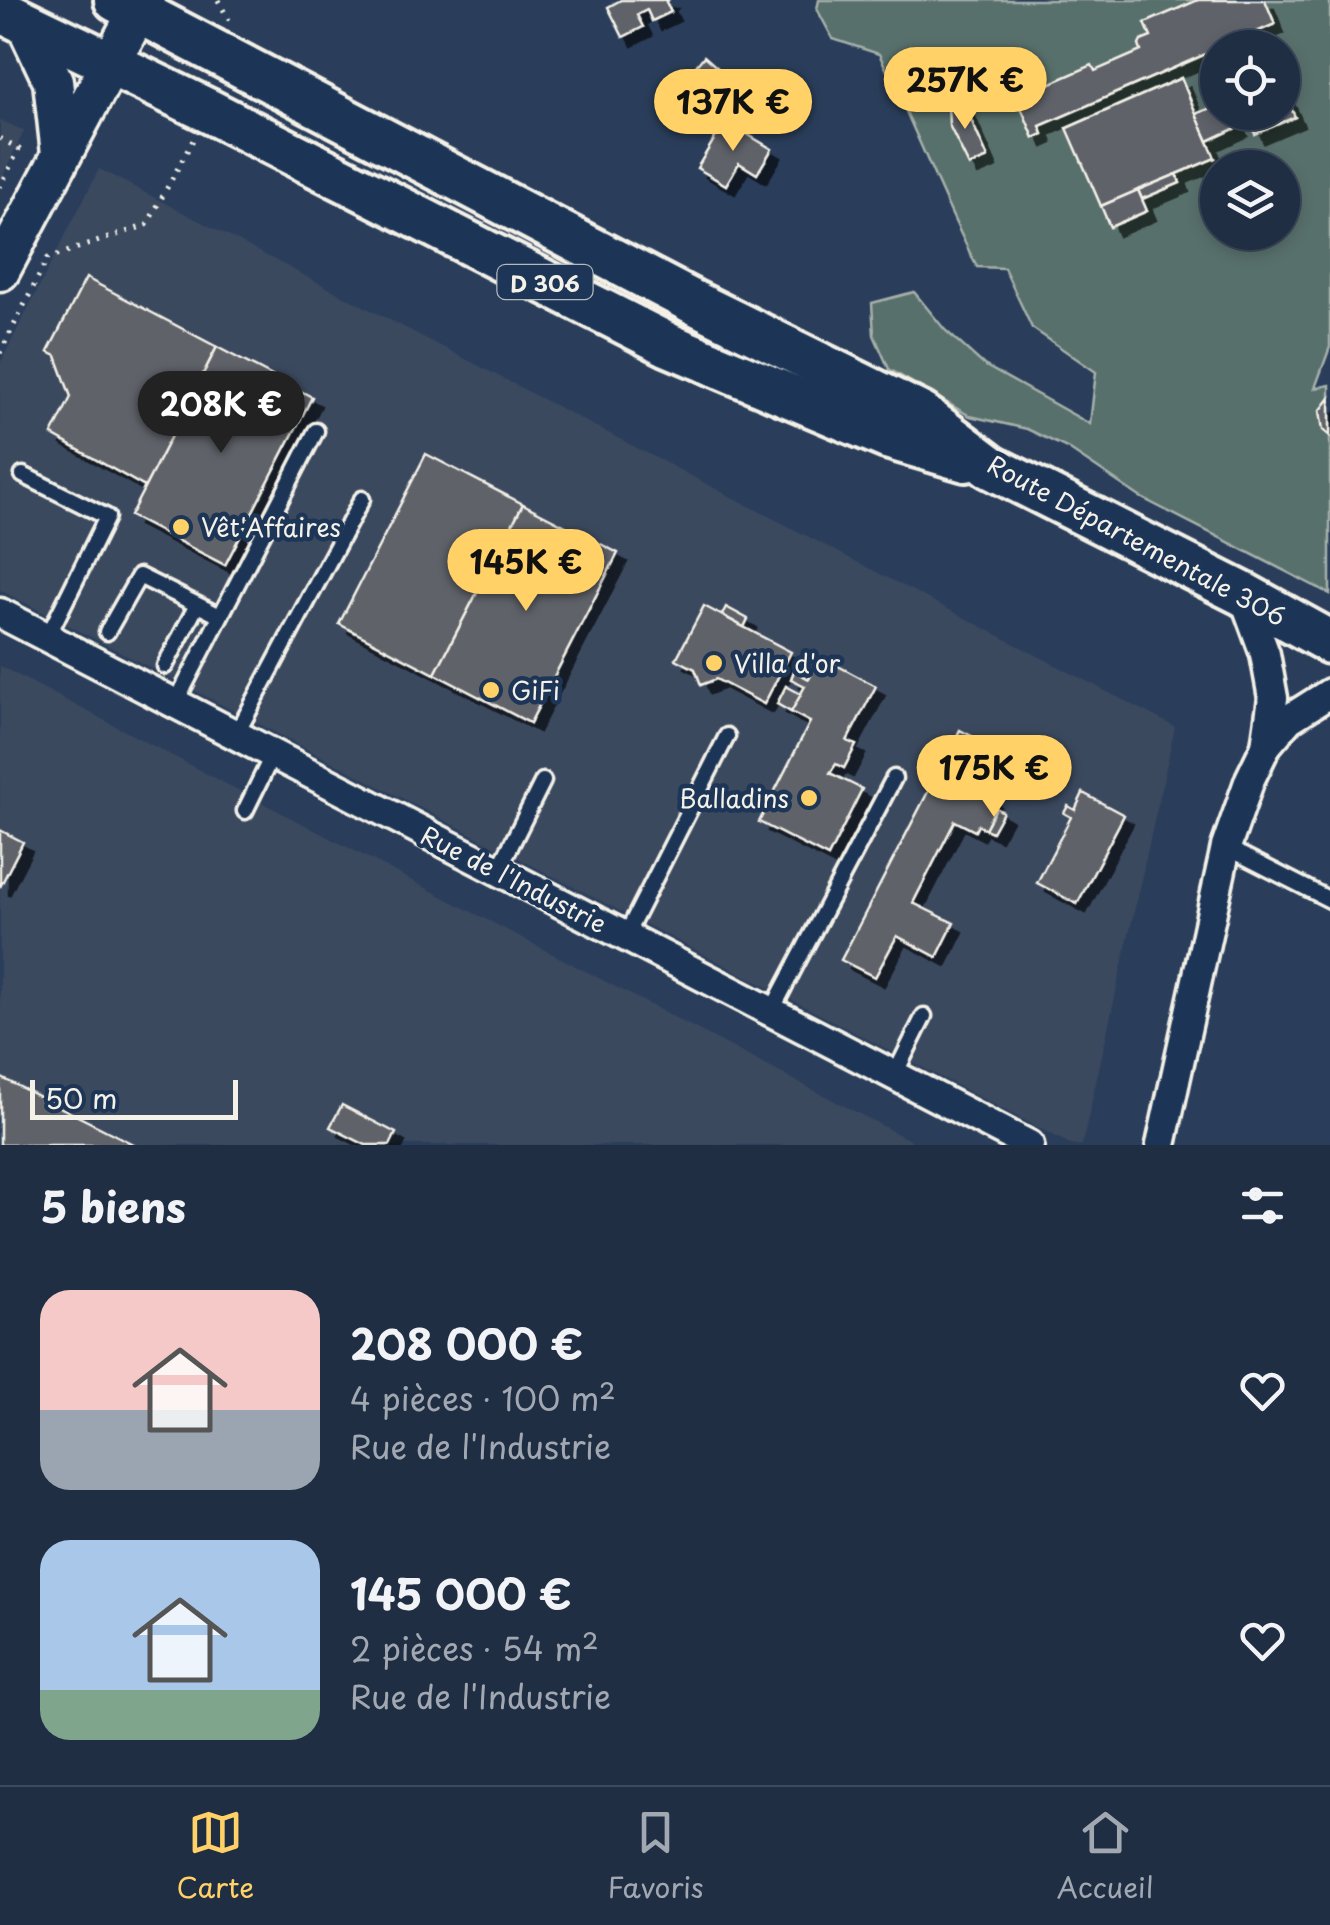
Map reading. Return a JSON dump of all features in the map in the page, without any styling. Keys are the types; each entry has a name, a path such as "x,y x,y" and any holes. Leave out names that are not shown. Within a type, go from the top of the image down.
{"main road":[{"name":"D 306","path":"133,4 230,59"},
{"name":"D 306","path":"13,17 209,111 669,345 886,437 991,467"},
{"name":"Route Départementale 306","path":"230,59 627,268 921,414 991,467 1330,642"}],"street":[{"path":"0,271 112,65 133,4"},
{"path":"13,17 53,81 62,154"},
{"path":"1243,594 1265,654 1274,698 1266,746"},
{"name":"Rue de l'Industrie","path":"0,613 1029,1145"},
{"path":"1161,1145 1226,847 1250,779 1266,746 1288,719 1330,693"}],"lane":[{"path":"175,704 316,431"},
{"path":"23,476 107,517 47,638"},
{"path":"236,736 362,499"},
{"path":"107,632 139,576 220,616"},
{"path":"165,666 197,605"},
{"path":"625,937 727,736"},
{"path":"244,811 272,754"},
{"path":"772,1012 894,778"},
{"path":"498,871 543,781"},
{"path":"1226,847 1330,900"},
{"path":"894,1076 924,1016"}],"path":[{"path":"218,0 242,40 230,59"},
{"path":"0,353 48,258 147,225 209,111"},
{"path":"0,138 19,149 0,187"}],"shaded area":[{"path":"0,120 24,131 0,182"},
{"path":"99,169 1175,727 1082,1145 1072,1145 0,590 0,364"},
{"path":"0,666 687,1024 919,1145 0,1145"}],"green space":[{"path":"819,0 1330,0 1330,347 1315,388 1330,385 1330,594 1140,497 1067,448 1027,429 970,416 889,369 874,335 872,303 914,292 945,330 984,365 1090,424 1096,372 1032,328 1004,268 977,267 879,54 833,39 817,9"}],"building":[{"path":"621,0 668,0 671,12 652,21 647,10 637,15 643,27 623,37 608,7"},
{"path":"1198,0 1265,0 1275,24 1261,30 1200,30 1200,57 1040,126 1043,134 1034,138 1017,98 1092,65 1095,71 1141,51 1141,41 1151,37 1145,23"},
{"path":"704,56 721,71 684,116 667,102"},
{"path":"1181,78 1212,150 1200,150 1200,164 1101,206 1067,128"},
{"path":"953,79 988,158 969,166 949,125 948,105 959,97"},
{"path":"725,121 772,149 757,174 739,163 726,185 697,168"},
{"path":"1203,130 1232,130 1208,141"},
{"path":"1177,174 1180,183 1142,199 1138,190"},
{"path":"1138,190 1147,211 1110,227 1101,206"},
{"path":"86,278 217,347 145,487 52,435 71,397 56,356 48,352"},
{"path":"217,347 312,397 225,565 130,516"},
{"path":"1330,398 1330,436 1323,430 1320,411"},
{"path":"426,454 523,504 435,674 339,624"},
{"path":"523,504 618,553 530,723 435,674"},
{"path":"704,606 791,652 764,704 716,679 701,685 695,669 676,659"},
{"path":"726,607 748,619 744,627 722,615"},
{"path":"821,657 876,686 847,741 856,745 844,768 836,764 830,773 862,789 828,857 759,822 810,722 791,712 805,686 791,679 794,671 809,679"},
{"path":"786,686 801,694 791,712 777,704"},
{"path":"960,730 993,747 973,788 992,798 989,804 996,808 985,829 978,825 975,831 955,821 913,903 954,923 937,957 897,936 875,977 841,960"},
{"path":"1083,793 1124,815 1077,904 1037,883 1071,817 1064,813 1068,806 1075,810"},
{"path":"996,808 1003,812 992,832 985,829"},
{"path":"0,830 23,842 0,887"},
{"path":"0,1077 135,1145 0,1145"},
{"path":"342,1105 396,1133 390,1145 366,1145 330,1127"}],"place":[{"name":"Vêt'Affaires","path":"181,527"},
{"name":"Villa d'or","path":"714,663"},
{"name":"GiFi","path":"491,690"},
{"name":"Balladins","path":"809,798"}]}
